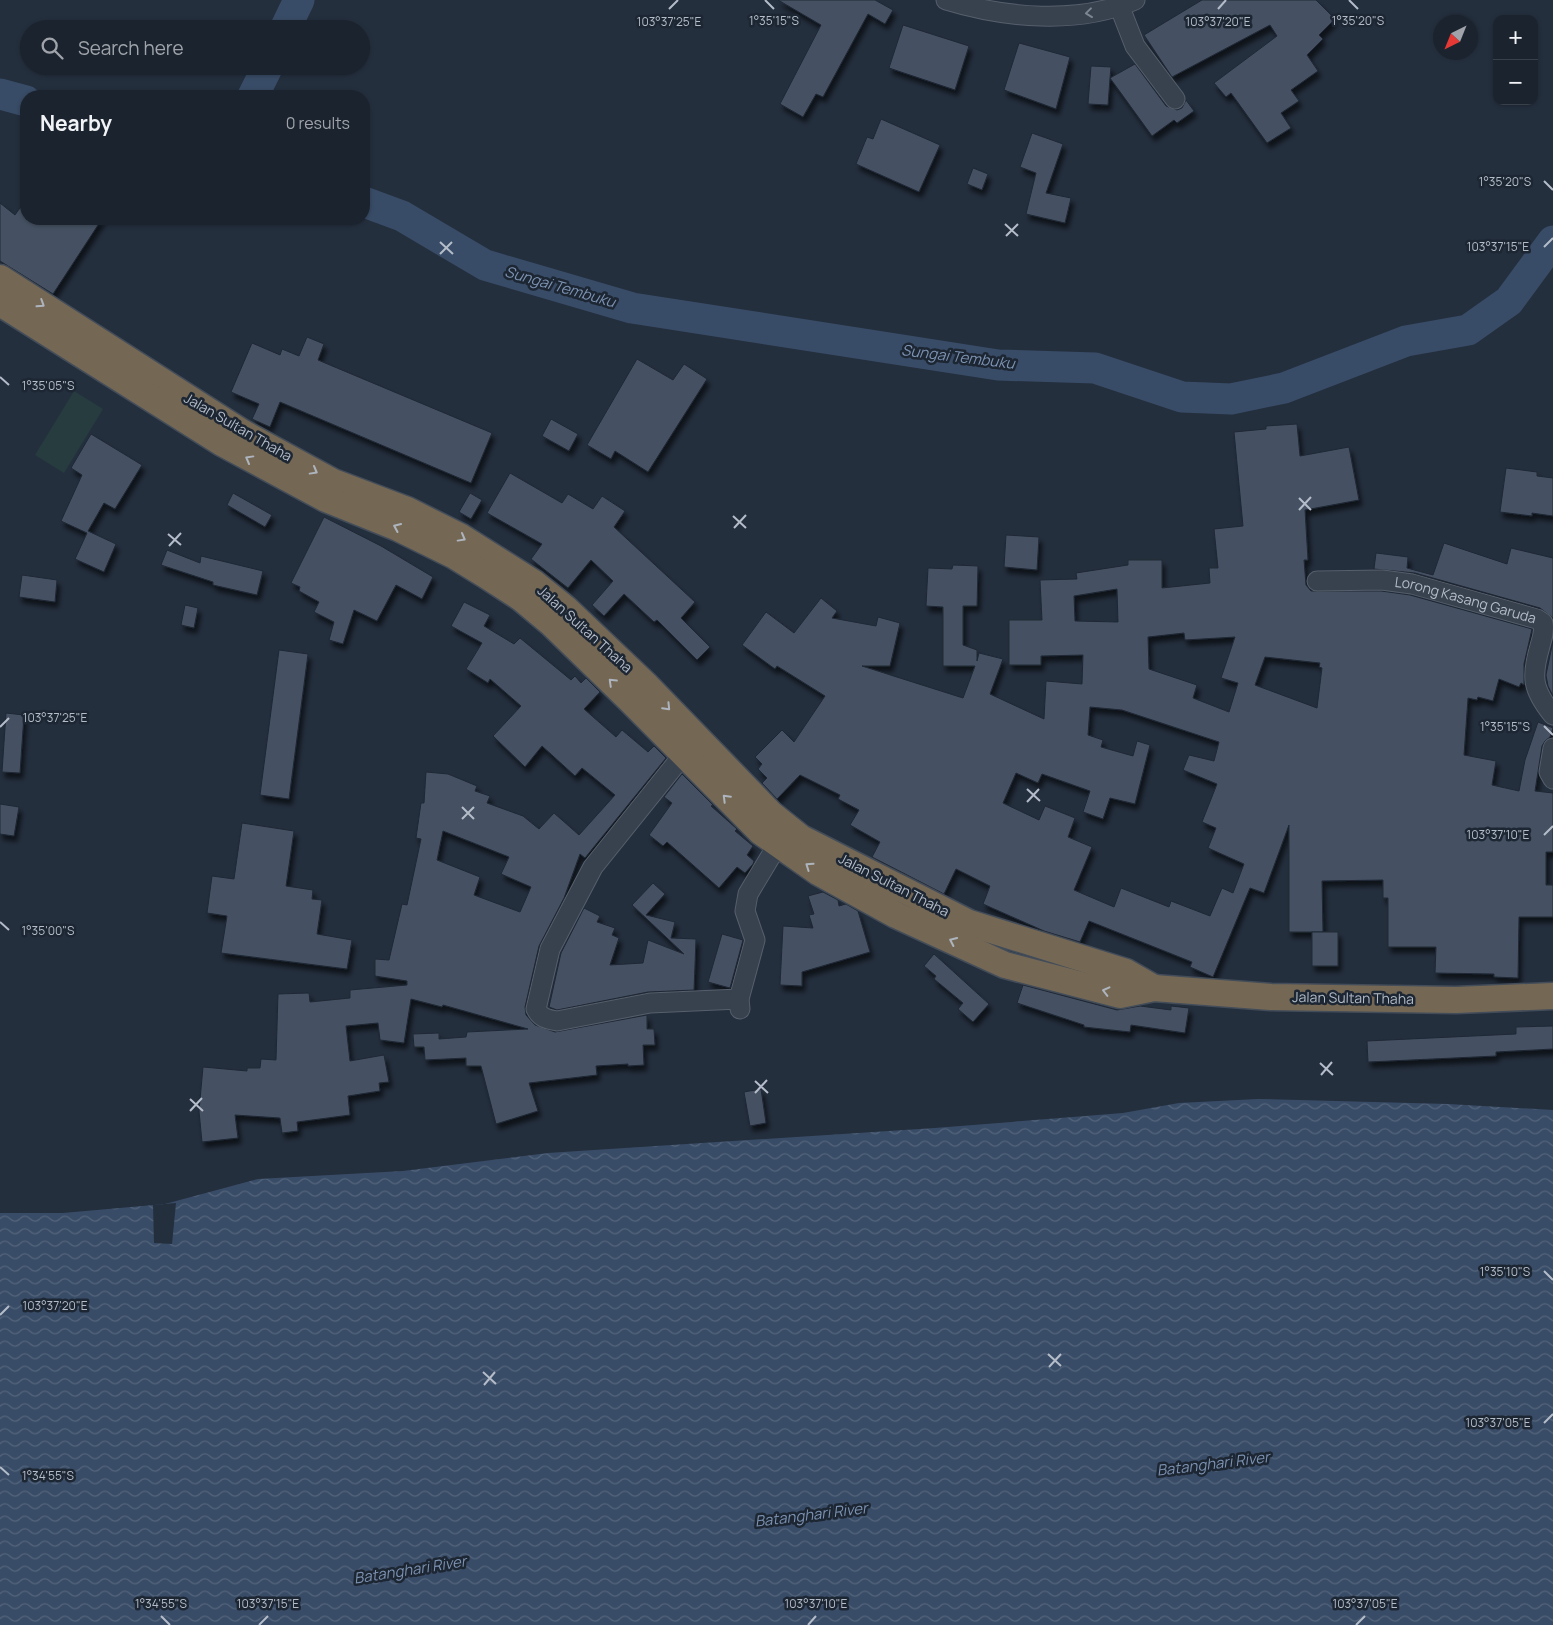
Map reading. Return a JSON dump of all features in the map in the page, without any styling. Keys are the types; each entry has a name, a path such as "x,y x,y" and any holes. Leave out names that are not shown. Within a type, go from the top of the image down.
{"highway":[{"name":"Jalan Sultan Thaha","path":"0,278 216,416 280,464"},
{"name":"Jalan Sultan Thaha","path":"0,303 222,443 407,510 500,560 534,583 565,608 639,694 683,755 761,832 818,872 896,915 1005,965 1120,994 1154,988 1272,997 1456,1000 1553,996"},
{"name":"Jalan Sultan Thaha","path":"639,694 771,814 801,838 969,923 1126,972 1154,988"},
{"path":"896,915 906,892"}],"street":[{"path":"946,0 986,10 1029,15 1083,14 1124,2 1135,46 1175,100"},
{"name":"Lorong Kasang Garuda","path":"1317,580 1382,580 1412,584 1537,619 1543,623 1545,630 1536,662 1534,683 1542,702 1553,714"},
{"path":"1553,748 1549,772 1553,778"},
{"path":"683,755 593,867 550,950 536,1009 540,1016 556,1021 650,1002 740,1004 755,940 745,911 748,894 778,844"}],"green space":[{"path":"74,391 103,409 64,473 35,455"}],"water":[{"name":"Batanghari River","path":"1258,1099 1448,1104 1553,1110 1553,1625 0,1625 0,1213 63,1213 165,1204 258,1179 403,1171 548,1153 935,1128 1123,1113 1179,1103"}],"pier":[{"path":"176,1203 172,1244 154,1243 153,1205"}],"building":[{"path":"778,0 875,0 893,10 885,24 868,14 823,97 816,94 803,117 780,104 821,25"},
{"path":"1202,0 1316,0 1335,19 1319,35 1323,39 1307,55 1318,71 1291,90 1299,101 1281,113 1291,128 1267,143 1231,93 1226,97 1214,83 1277,36 1270,25 1172,77 1144,35"},
{"path":"903,25 969,46 955,90 889,68"},
{"path":"1019,43 1070,57 1056,109 1004,90"},
{"path":"1135,64 1166,106 1177,110 1182,108 1186,100 1194,111 1177,123 1174,120 1152,136 1110,78"},
{"path":"1091,66 1111,67 1108,105 1088,104"},
{"path":"881,119 940,145 919,192 856,164 867,137 873,139"},
{"path":"1032,133 1063,144 1046,193 1071,198 1065,223 1026,214 1036,173 1020,167"},
{"path":"973,168 988,174 982,190 967,184"},
{"path":"0,203 15,215 20,208 20,225 98,225 53,294 0,261"},
{"path":"307,337 324,344 318,360 492,433 471,483 280,402 270,427 252,419 259,404 231,392 252,343 280,355 282,349 299,356"},
{"path":"637,359 673,380 684,364 707,379 648,472 615,451 611,459 587,445"},
{"path":"551,419 578,434 569,451 542,436"},
{"path":"1297,424 1300,456 1349,447 1359,500 1305,510 1308,560 1304,560 1306,585 1311,591 1381,591 1410,595 1532,629 1524,664 1524,685 1521,683 1519,687 1499,679 1493,701 1478,697 1477,700 1468,698 1464,755 1496,761 1492,785 1519,791 1525,760 1538,722 1553,728 1550,737 1542,746 1535,791 1553,793 1553,852 1546,852 1546,885 1553,885 1553,917 1519,917 1518,978 1494,977 1494,974 1435,973 1436,947 1388,947 1388,898 1383,898 1383,880 1322,881 1323,932 1289,932 1289,825 1264,893 1250,888 1213,977 1190,967 1192,962 1089,921 1080,942 1044,931 983,904 990,886 956,869 944,894 872,857 880,842 850,825 859,810 838,799 840,795 800,775 777,799 762,783 767,778 758,769 762,764 755,757 782,730 794,742 825,696 777,666 775,669 742,645 766,612 794,633 821,598 837,611 832,618 876,626 878,617 900,623 890,666 862,666 963,698 975,666 943,666 943,607 926,606 928,568 952,569 953,565 978,566 977,606 963,606 963,645 977,650 977,661 979,653 1003,659 990,694 1044,719 1046,681 1082,684 1083,655 1041,656 1041,665 1009,665 1009,620 1042,620 1040,580 1077,579 1076,573 1128,565 1128,560 1162,560 1162,588 1210,583 1209,568 1218,568 1214,529 1243,526 1234,432 1266,429 1266,426","holes":["1117,589 1118,622 1075,621 1074,596","1184,633 1185,640 1235,637 1221,678 1238,683 1229,712 1193,698 1197,685 1149,669 1148,637","1265,657 1320,663 1319,667 1322,668 1317,708 1255,685","1090,707 1122,710 1219,742 1214,761 1189,755 1183,770 1217,784 1202,822 1216,828 1208,848 1244,864 1233,893 1222,888 1210,916 1171,901 1169,907 1121,888 1114,907 1074,890 1092,847 1068,837 1075,818 1045,806 1039,820 1003,803 1016,773 1038,783 1042,774 1090,791 1083,812 1103,819 1110,798 1135,804 1150,745 1137,741 1133,756 1101,747 1103,740 1088,735"]},
{"path":"91,434 142,465 115,509 104,503 88,531 116,544 104,572 75,559 87,533 61,521 82,475 71,468"},
{"path":"1506,468 1537,472 1537,476 1553,478 1553,516 1532,513 1532,516 1500,512"},
{"path":"510,473 562,503 568,494 593,509 602,496 625,511 614,527 695,602 681,618 710,647 697,660 657,620 654,622 624,594 604,616 592,605 613,581 591,560 568,588 531,559 542,544 487,513"},
{"path":"233,493 272,515 265,527 227,505"},
{"path":"470,493 482,500 471,519 459,512"},
{"path":"324,517 381,546 433,577 422,599 396,585 377,621 354,610 343,644 329,640 334,622 314,612 319,602 299,591 300,587 291,583"},
{"path":"1006,535 1039,537 1037,570 1004,567"},
{"path":"1444,543 1507,564 1511,548 1553,558 1553,618 1540,608 1415,573 1374,569 1376,553 1408,557 1407,568 1433,575"},
{"path":"167,550 200,563 201,556 263,571 257,595 213,585 213,582 161,565"},
{"path":"22,575 57,580 55,602 19,597"},
{"path":"464,602 490,615 484,626 514,644 520,638 571,680 575,676 581,683 586,678 600,692 584,709 616,737 622,730 648,752 654,746 666,758 585,858 580,854 564,898 539,946 525,1007 526,1015 535,1025 555,1032 647,1015 647,1029 654,1029 655,1045 643,1045 644,1065 596,1066 597,1075 529,1083 538,1111 496,1124 481,1066 466,1066 466,1058 425,1060 424,1047 414,1047 413,1034 439,1033 439,1039 466,1037 467,1032 528,1029 443,1005 442,1007 411,999 404,1043 380,1040 378,1023 346,1026 350,1061 384,1055 389,1082 379,1083 380,1091 348,1096 350,1115 297,1122 298,1131 282,1133 280,1118 235,1115 238,1138 202,1142 199,1111 203,1067 247,1071 247,1068 260,1068 261,1059 276,1060 278,994 309,993 310,1002 350,998 350,990 407,985 407,981 375,976 375,959 389,960 402,904 407,905 421,839 416,838 421,803 424,803 426,772 448,774 477,786 475,791 490,796 487,803 523,816 539,829 554,813 579,835 615,795 582,768 575,776 542,746 525,767 493,736 521,706 490,679 488,683 466,669 482,643 451,626","holes":["443,831 509,857 501,874 531,887 520,912 474,895 480,877 437,860"]},
{"path":"185,605 198,608 194,628 181,625"},
{"path":"1553,641 1553,696 1548,686 1546,675"},
{"path":"279,650 308,654 289,799 260,795"},
{"path":"6,713 24,715 20,773 2,772"},
{"path":"682,774 713,805 711,806 737,829 735,831 753,846 747,855 754,861 753,864 745,873 737,867 719,888 667,842 663,846 649,835 672,803 664,797"},
{"path":"0,804 19,807 14,836 0,834"},
{"path":"242,823 294,831 286,886 313,890 312,899 322,900 317,934 352,940 347,969 221,953 227,916 207,913 212,876 234,879"},
{"path":"653,883 665,894 646,915 675,922 671,938 696,939 694,990 648,992 557,1010 549,1007 561,953 584,908 600,916 597,922 615,928 612,935 619,938 610,965 643,963 648,940 684,954 632,905"},
{"path":"823,892 838,900 839,906 846,904 858,911 870,952 802,972 802,986 780,985 783,926 813,928 809,915 814,914 808,896"},
{"path":"1312,932 1338,932 1338,966 1312,966"},
{"path":"722,934 743,940 730,988 708,982"},
{"path":"934,954 989,1004 973,1022 958,1009 963,1003 934,979 936,976 924,966"},
{"path":"1023,985 1117,1010 1140,1006 1171,1010 1171,1006 1189,1008 1185,1033 1131,1025 1130,1032 1084,1027 1084,1025 1017,1003"},
{"path":"1553,1026 1553,1049 1496,1052 1496,1056 1368,1062 1367,1041 1516,1034 1516,1027"},
{"path":"761,1089 766,1123 750,1126 744,1092"}],"waterway":[{"path":"289,20 299,0"},
{"path":"256,90 264,75"},
{"name":"Sungai Tembuku","path":"0,94 20,99"},
{"name":"Sungai Tembuku","path":"370,204 402,216 485,265 632,308 998,365 1095,368 1182,397 1231,399 1284,388 1406,341 1468,330 1509,301 1553,241"}]}
